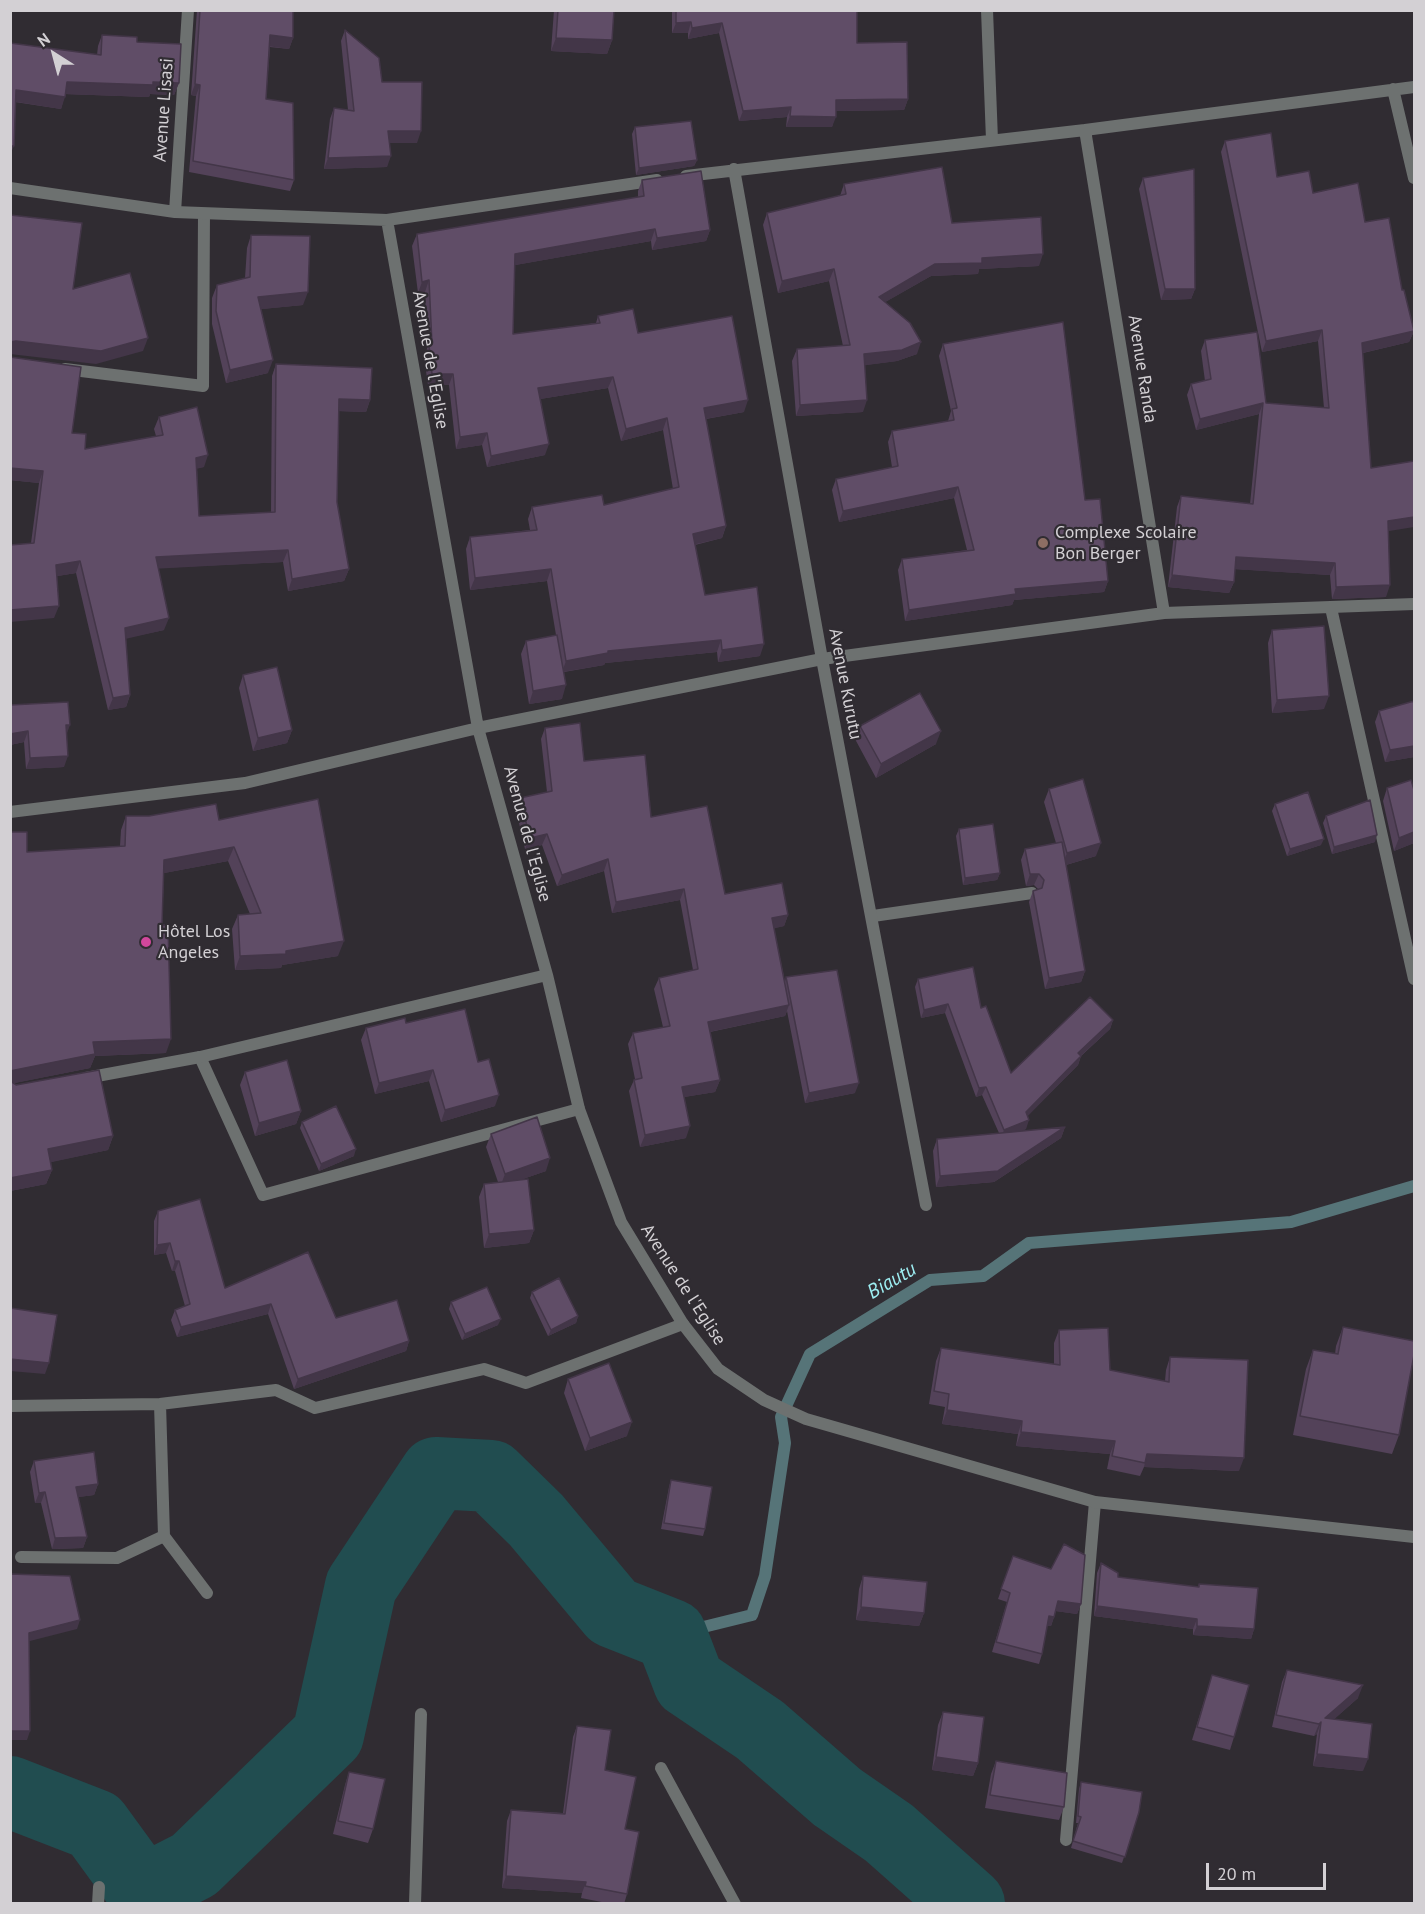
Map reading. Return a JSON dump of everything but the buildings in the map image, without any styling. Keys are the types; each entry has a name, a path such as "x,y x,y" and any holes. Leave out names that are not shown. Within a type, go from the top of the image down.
{"street":[{"name":"Avenue Lisasi","path":"175,212 188,10"},
{"path":"987,10 992,140"},
{"path":"10,188 175,212 387,219 734,169 1084,130 1414,87"},
{"path":"1393,89 1414,178"},
{"name":"Avenue Randa","path":"1084,130 1164,613"},
{"name":"Avenue Kurutu","path":"734,169 822,658 873,916 926,1205"},
{"path":"56,368 203,386 204,214"},
{"name":"Avenue de l'Eglise","path":"387,219 478,728 547,975 579,1109 621,1222 683,1324 718,1369 764,1400 806,1419 1095,1502 1414,1537"},
{"path":"10,812 245,783 478,728 822,658 1164,613 1414,604"},
{"path":"1331,608 1414,978"},
{"path":"873,916 1032,893"},
{"path":"77,1079 200,1057 547,975"},
{"path":"200,1057 263,1195 579,1109"},
{"path":"10,1406 160,1404 276,1390 315,1408 484,1369 526,1383 683,1324"},
{"path":"160,1404 164,1536 207,1593"},
{"path":"1066,1840 1095,1502"},
{"path":"21,1557 117,1558 164,1536"},
{"path":"415,1904 421,1713"},
{"path":"661,1768 735,1904"},
{"path":"98,1904 99,1887"}],"waterway":[{"name":"Biautu","path":"671,1635 752,1615 765,1576 785,1443 781,1417 810,1354 930,1280 983,1276 1029,1243 1291,1222 1414,1186"},
{"path":"10,1792 95,1825 143,1891 194,1865 328,1735 361,1586 436,1473 491,1476 536,1520 613,1612 671,1635 689,1682 760,1730 837,1797 889,1833 969,1904"}],"place":[{"name":"Complexe Scolaire Bon Berger","path":"1043,543"},
{"name":"Hôtel Los Angeles","path":"146,942"}]}
